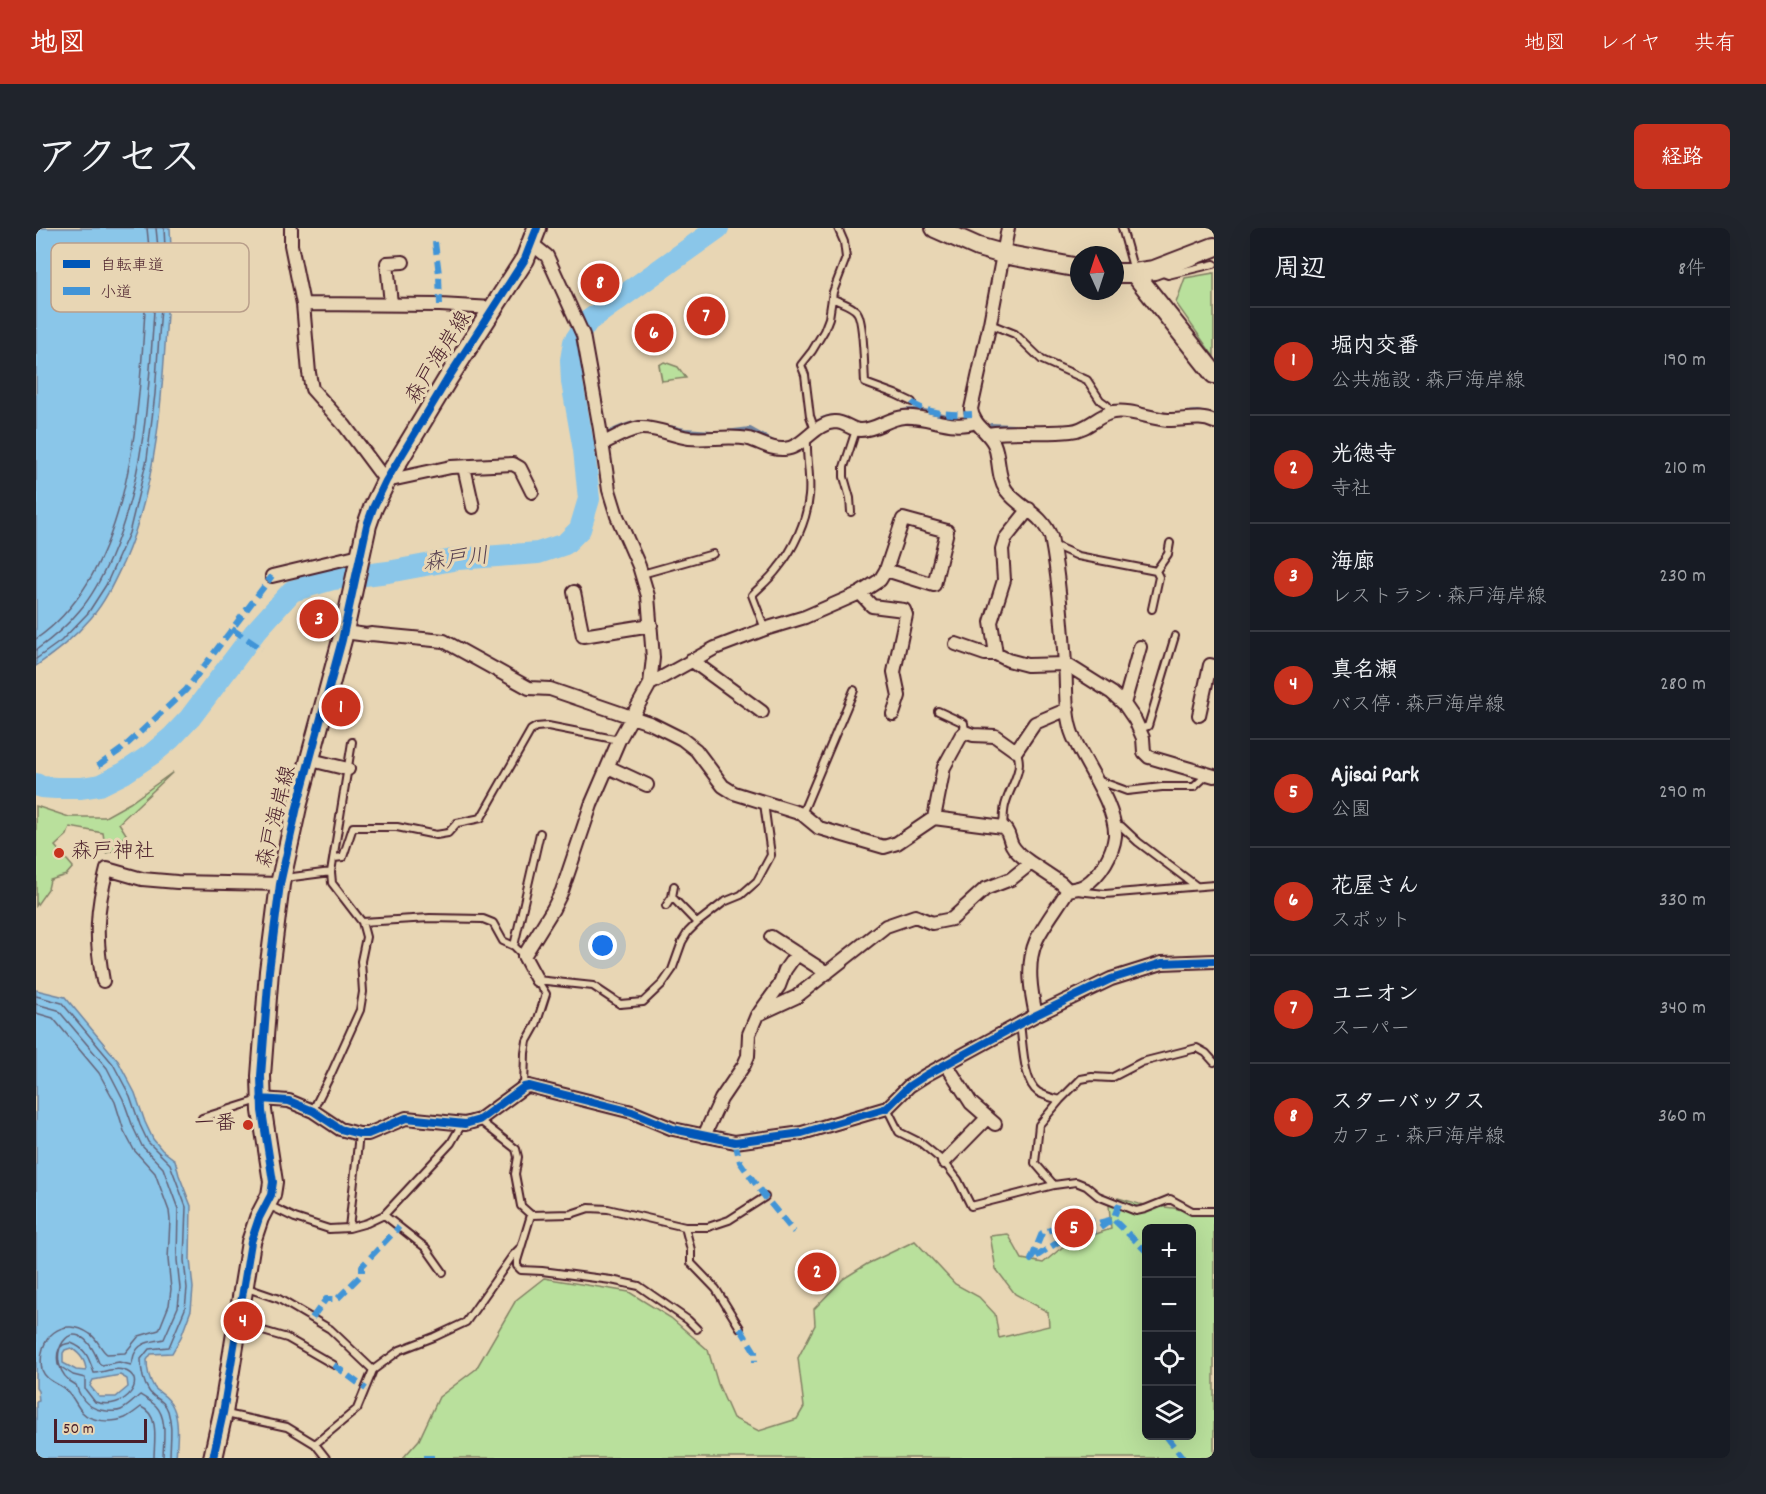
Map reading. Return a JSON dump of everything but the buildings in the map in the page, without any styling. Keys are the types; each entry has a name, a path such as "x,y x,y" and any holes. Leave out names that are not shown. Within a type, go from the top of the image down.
{"main road":[{"path":"935,228 978,247 1070,266"},
{"name":"森戸海岸線","path":"213,1458 223,1413 251,1242 259,1218 271,1195 273,1182 261,1099 261,1076 269,971 280,881 346,622 367,525 372,508 386,481 447,380 525,259 535,236"},
{"path":"1124,273 1154,270 1214,247"},
{"path":"1134,273 1214,374"}],"street":[{"path":"291,228 291,245 303,304 312,389 345,426 386,481 451,467 513,464 520,468 532,492"},
{"path":"1008,228 972,409 975,422 988,434 995,447 1005,489 1042,520 1048,529 1053,545 1072,733 1096,779 1115,824 1115,839 1111,854 1103,867 1085,885 1068,890 1036,942 1031,960 1030,984 1035,1015"},
{"path":"535,236 547,256 583,334 609,490 617,516 642,574 648,596 653,658 650,684 619,740 591,805 562,891 524,956 537,980"},
{"path":"391,304 387,263 403,262"},
{"path":"303,304 467,305 493,308"},
{"path":"988,434 1077,430 1109,409 1170,420 1205,419 1214,422"},
{"path":"602,443 640,428 689,438 749,440 782,450 793,448 822,425 833,422 843,423 856,430 875,428 902,417 966,425 975,422"},
{"path":"464,467 473,507"},
{"path":"996,654 991,622 1004,580 1002,549 1005,539 1029,509"},
{"path":"650,684 715,648 805,616 860,593 880,580 886,570 903,519 947,531 934,585 886,570"},
{"path":"272,576 360,555"},
{"path":"574,592 583,636 651,625"},
{"path":"860,593 872,606 904,610 906,615 894,672 899,696 894,714"},
{"path":"346,622 362,626 371,633 444,641 529,688 550,689 652,724 696,750 723,786 734,793 802,814 819,828 884,847 897,843 934,818 1003,827 1009,832 1012,845 1018,854 1068,890"},
{"path":"956,644 1027,665 1066,664 1112,693 1124,704 1140,729 1144,752 1149,758 1211,775"},
{"path":"1124,704 1140,647"},
{"path":"691,660 762,712"},
{"path":"1199,715 1210,665 1214,666"},
{"path":"934,818 944,767 965,732 973,735 994,736 1016,751 1035,723 1068,709"},
{"path":"311,760 348,769"},
{"path":"608,767 647,785"},
{"path":"757,1015 796,997 886,926 915,916 932,923 952,919 985,889 1011,879 1031,863"},
{"path":"103,981 99,961 97,920 99,898 106,869 142,879 177,882 280,881"},
{"path":"771,937 827,973"},
{"path":"704,1136 721,1099 748,1056 749,1034 757,1015 779,987 785,970 797,953"},
{"path":"261,1099 289,1101 313,1111 340,1129 368,1134 406,1118 462,1125 479,1120 524,1087 529,1086 632,1113 673,1129 735,1142 802,1133 887,1108 909,1086 926,1074 1035,1015 1111,979 1162,963 1214,962"},
{"path":"944,1162 991,1121 971,1103 946,1064"}],"lane":[{"path":"765,629 752,595 779,568 794,543 809,496 806,458 812,433 805,375 801,365 824,331 832,298 846,258 844,242 838,228"},
{"path":"1122,228 1134,273"},
{"path":"1154,270 1168,275 1214,264"},
{"path":"832,298 855,309 858,314 861,325 865,383 912,402"},
{"path":"990,323 1015,334 1042,360 1087,380 1109,409"},
{"path":"851,512 850,498 843,477 856,430"},
{"path":"1156,572 1168,554 1170,543"},
{"path":"1053,545 1078,556 1156,572 1159,577 1152,609"},
{"path":"642,574 713,554"},
{"path":"1140,729 1148,726 1175,636"},
{"path":"802,814 854,690"},
{"path":"938,711 964,723 965,732"},
{"path":"334,858 344,857 353,827 397,827 436,835 448,833 457,823 481,818 531,730 536,727 548,726 619,740"},
{"path":"313,1111 360,1010 363,992 361,961 366,937 362,922 332,883 331,872 352,742"},
{"path":"1003,827 1005,802 1017,778 1020,758 1016,751"},
{"path":"1096,779 1127,791 1162,787 1194,787 1211,775"},
{"path":"537,980 593,986 620,1004 643,1002 663,983 672,969 688,932 724,902 741,896 761,873 771,855 764,803"},
{"path":"1115,824 1121,826 1194,885"},
{"path":"514,946 540,833"},
{"path":"280,881 331,872"},
{"path":"1068,890 1105,894 1214,885"},
{"path":"666,906 672,897 674,886"},
{"path":"672,897 697,923"},
{"path":"362,922 430,918 483,919 493,923 503,941 514,946 524,956"},
{"path":"524,1087 527,1041 536,1025 546,994 537,980"},
{"path":"1020,1024 1031,1087 1060,1100"},
{"path":"1054,1185 1035,1163 1039,1125 1080,1079 1110,1078 1142,1062 1197,1048 1206,1053 1214,1062"},
{"path":"202,1118 261,1099"},
{"path":"887,1108 899,1132 921,1143 944,1162 958,1180 971,1206 1054,1185 1076,1182 1086,1186 1098,1196 1136,1210 1145,1209 1170,1199 1192,1211 1214,1210"},
{"path":"479,1120 516,1149 518,1157 515,1173 521,1206 531,1215 571,1214 589,1208 608,1209 685,1227 708,1227 729,1221 765,1197"},
{"path":"267,1204 295,1218 329,1229 350,1228 366,1223 384,1215 450,1143 462,1125"},
{"path":"350,1228 359,1134"},
{"path":"384,1215 426,1248 443,1272"},
{"path":"531,1215 520,1248 517,1266 521,1270 542,1271 639,1286 688,1320 697,1329"},
{"path":"685,1227 691,1250 691,1263 716,1289 740,1329"},
{"path":"315,1444 357,1409 372,1370 400,1350 466,1322 520,1248"},
{"path":"243,1286 279,1299 330,1329 372,1370"},
{"path":"237,1323 287,1338 334,1365"},
{"path":"223,1413 287,1427 315,1444 326,1458"}],"green space":[{"path":"1214,273 1214,357 1176,303 1185,278"},
{"path":"664,362 678,367 686,378 662,381 659,365"},
{"path":"173,772 119,823 126,834 115,850 106,853 103,833 70,827 67,835 55,846 73,867 66,875 50,880 48,889 36,906 36,806 69,817 105,817 130,803"},
{"path":"1118,1198 1139,1204 1206,1215 1214,1212 1214,1458 403,1458 419,1440 439,1397 476,1369 516,1300 544,1278 629,1292 671,1318 708,1350 718,1384 733,1418 759,1431 797,1419 804,1407 798,1358 815,1325 814,1309 843,1279 867,1264 915,1241 955,1284 979,1297 995,1314 999,1338 1049,1326 1048,1312 1015,1294 996,1269 990,1236 1008,1234 1022,1259 1043,1263 1064,1246 1077,1241 1079,1236 1090,1236 1111,1229 1109,1205"}],"water":[{"path":"36,228 170,228 171,243 51,243 51,312 167,312 155,448 148,487 137,526 120,570 96,612 72,638 36,666"},
{"path":"36,990 65,997 118,1061 135,1093 153,1139 175,1160 191,1206 190,1259 193,1288 191,1310 172,1353 151,1354 147,1360 152,1384 173,1407 177,1419 176,1458 36,1458 36,1402 39,1401 36,1388","holes":["71,1348 82,1358 86,1371 76,1370 63,1363 63,1353","120,1375 127,1379 128,1387 116,1397 99,1397 90,1386 93,1380"]}],"waterway":[{"name":"森戸川","path":"36,784 41,787 56,788 100,785 124,773 152,754 190,718 255,632 292,591 333,579 458,559 538,553 565,544 580,529 589,499 584,450 572,382 571,360 574,342 588,321 718,228"},
{"path":"897,413 919,410 958,419"},
{"path":"1186,413 1197,412 1213,415"},
{"path":"812,426 828,417 836,416 845,419"},
{"path":"604,436 632,424 650,423"},
{"path":"991,425 1013,426"},
{"path":"669,427 712,432"},
{"path":"726,432 750,429 775,443"},
{"path":"584,450 598,440"}],"marked path":[{"path":"435,242 440,305"},
{"path":"912,402 932,411 972,414"},
{"path":"98,766 122,749 186,690 272,576"},
{"path":"232,629 262,649"},
{"path":"735,1142 740,1162 794,1232"},
{"path":"1119,1204 1113,1219 1142,1247"},
{"path":"1082,1218 1098,1223 1113,1219 1083,1238 1064,1238 1031,1260 1042,1233 1082,1218"},
{"path":"312,1318 326,1299 337,1299 362,1274 362,1266 399,1227"},
{"path":"740,1328 755,1352 755,1362"},
{"path":"334,1365 366,1389"},
{"path":"1169,1440 1183,1458"},
{"path":"424,1458 434,1458"}],"cycle path":[{"path":"213,1458 223,1413 251,1242 259,1218 271,1195 273,1182 262,1111 261,1076 269,971 280,884 297,807 342,640 367,525 386,481 447,380 525,259 537,228"},
{"path":"261,1099 289,1101 313,1111 340,1129 368,1134 406,1118 465,1124 479,1120 524,1087 529,1086 632,1112 673,1129 735,1142 802,1133 887,1108 909,1086 926,1075 1036,1015 1111,979 1162,963 1214,961"}],"place":[{"name":"スターバックス","path":"600,283"},
{"name":"ユニオン","path":"706,316"},
{"name":"花屋さん","path":"654,333"},
{"name":"海廊","path":"319,619"},
{"name":"堀内交番","path":"341,707"},
{"name":"森戸神社","path":"59,853"},
{"name":"一番","path":"248,1125"},
{"name":"Ajisai Park","path":"1074,1228"},
{"name":"光徳寺","path":"817,1272"},
{"name":"真名瀬","path":"243,1321"}]}
